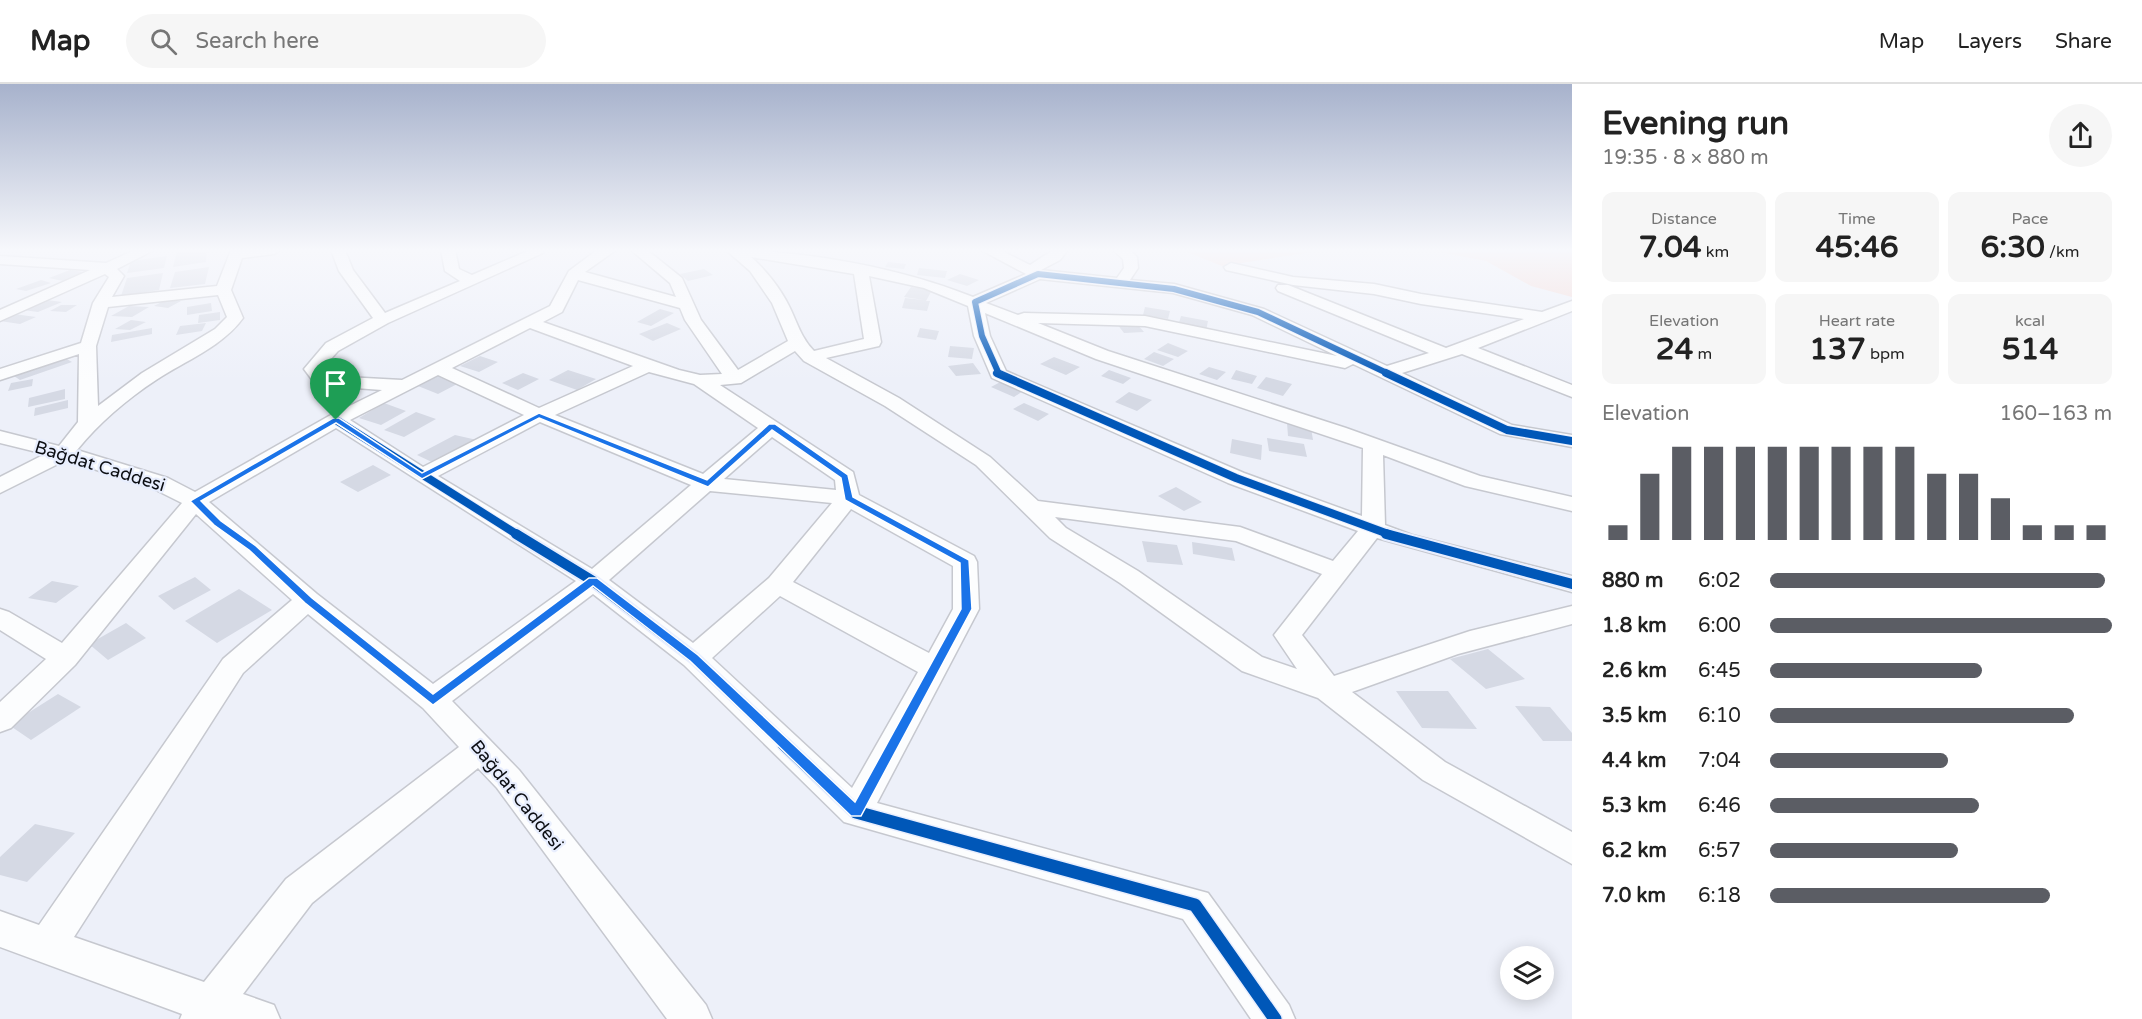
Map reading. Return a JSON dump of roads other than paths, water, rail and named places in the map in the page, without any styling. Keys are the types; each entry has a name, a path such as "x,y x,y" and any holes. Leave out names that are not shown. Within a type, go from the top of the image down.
{"street":[{"path":"0,316 50,294"},
{"path":"88,423 88,346 101,303 107,294"},
{"path":"101,303 189,294"},
{"path":"0,486 64,453 88,423 148,377 221,332 235,318 225,294"},
{"path":"363,294 382,320"},
{"path":"403,385 322,381 313,369 332,347 382,320 442,294"},
{"path":"0,720 65,658 195,501 336,420 498,336 531,323 556,309 564,294"},
{"path":"646,294 687,305"},
{"path":"682,294 693,320 735,380"},
{"path":"773,294 780,303 797,342 810,357 892,402 982,461 1058,533 1129,578 1252,664 1328,690 1411,659 1535,622 1572,615"},
{"path":"810,357 873,342 865,294"},
{"path":"952,294 1102,355 1373,444 1473,481 1572,504"},
{"path":"975,302 991,294"},
{"path":"1191,294 1258,312 1507,430 1572,441"},
{"path":"1296,294 1446,354"},
{"path":"1396,294 1547,317"},
{"path":"975,302 982,336 999,374 1236,478 1404,540 1572,584"},
{"path":"1010,318 1145,321 1387,372 1463,348 1572,306"},
{"path":"531,323 650,364 675,375 700,380 735,380 797,342"},
{"path":"0,375 88,346"},
{"path":"1463,348 1572,391"},
{"path":"422,476 539,415 650,364"},
{"path":"437,368 539,415 708,484 848,498 965,562 966,609 856,812"},
{"path":"694,658 778,584 848,498 845,477 700,380"},
{"path":"336,420 422,476 593,581 694,658 856,812 1195,905 1275,1019"},
{"path":"433,700 593,581 708,484 772,426"},
{"name":"Bağdat Caddesi","path":"0,437 64,453 160,483 195,501 217,523 252,548 308,600 433,700 508,779 692,1019"},
{"path":"1373,444 1373,528 1287,635 1328,690 1434,771 1572,849"},
{"path":"1029,507 1240,534 1338,571"},
{"path":"778,584 934,668"},
{"path":"47,945 233,666 308,600"},
{"path":"0,618 65,658"},
{"path":"205,1012 299,891 480,748"},
{"path":"0,929 47,945 205,1012 260,1019"}]}
